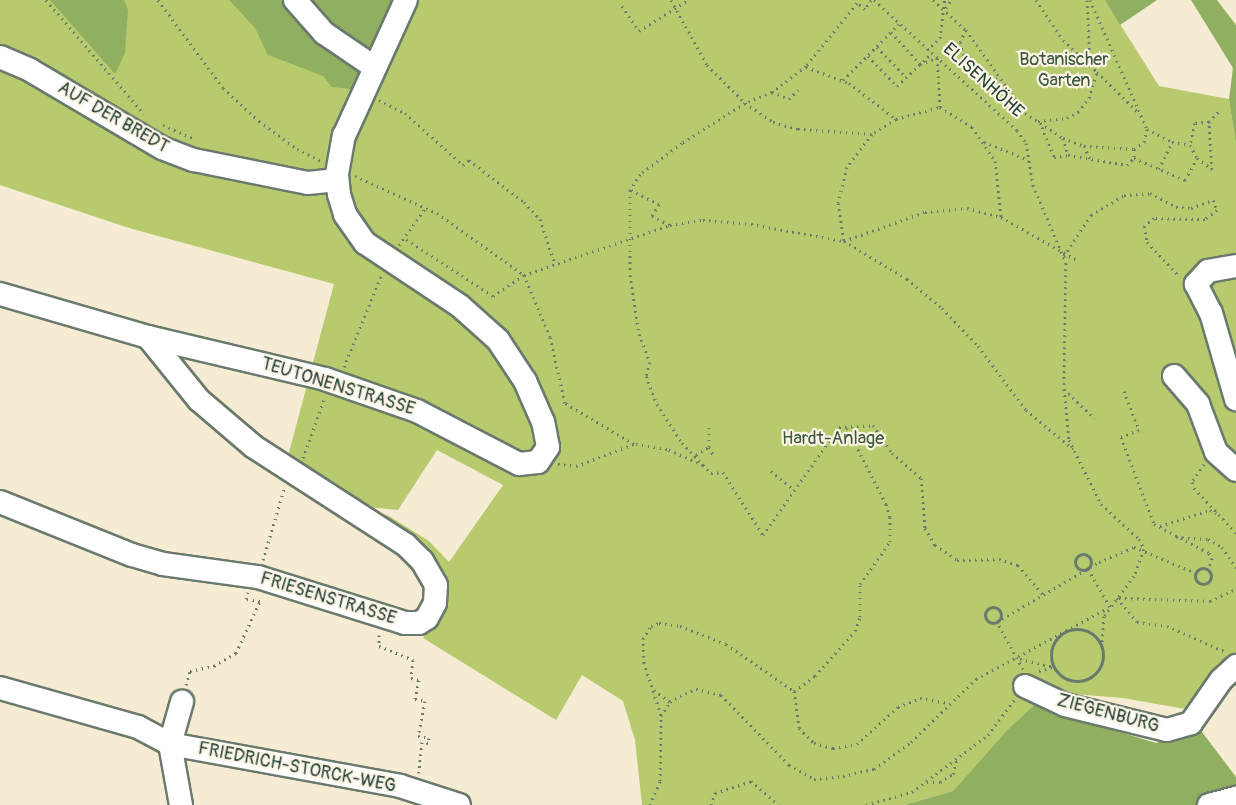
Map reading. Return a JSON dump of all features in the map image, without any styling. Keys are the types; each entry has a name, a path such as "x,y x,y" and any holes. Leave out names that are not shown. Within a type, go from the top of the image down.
{"street":[{"path":"295,0 324,33 348,53 374,67"},
{"path":"406,0 344,136 337,174 345,214 365,243 460,306 498,340 525,381 543,422 548,447 538,462"},
{"name":"AUF DER BREDT","path":"0,57 30,70 162,148 194,160 308,183 337,174"},
{"path":"1236,266 1208,271 1197,281 1197,291 1211,313 1236,399"},
{"name":"TEUTONENSTRASSE","path":"0,294 148,337 334,382 417,411 519,464 538,462"},
{"name":"FRIESENSTRASSE","path":"0,501 132,555 163,564 252,575 405,623 419,623 427,618 435,603 436,585 422,561 406,545 254,446 199,400 148,337"},
{"path":"1173,376 1198,404 1218,455 1236,470"},
{"name":"ZIEGENBURG","path":"1029,681 1086,711 1167,730 1191,723 1221,680 1231,659"},
{"name":"FRIEDRICH-STORCK-WEG","path":"0,688 138,727 170,744 418,792 459,805"},
{"path":"182,702 170,744 182,805"},
{"path":"1209,805 1236,798"},
{"path":"1229,805 1236,798"}],"path":[{"path":"45,0 148,119"},
{"path":"158,0 237,101 297,149 337,174 426,207 524,275 550,337 565,403 634,444 667,450 705,466"},
{"path":"670,0 707,65 745,103 773,122 798,129 872,134"},
{"path":"622,6 639,31 688,0"},
{"path":"872,0 864,10 857,3 806,66 772,92 745,103 640,174 630,190 629,241 639,334 650,362 646,376 657,404 682,443 711,473 723,472 763,535 792,488 839,427 847,428 857,423 873,425 892,453 921,478 925,528 935,545 957,560 999,559 1018,564 1043,595"},
{"name":"ELISENHÖHE","path":"872,0 1017,130 1026,143 1033,185 1064,256 1068,297 1064,389 1073,449"},
{"path":"933,0 966,30 998,79 1042,126 1063,138 1084,146 1134,149 1144,142 1147,129"},
{"path":"927,50 940,38 945,0"},
{"path":"945,9 951,0"},
{"path":"1036,0 1063,40 1139,113"},
{"path":"1088,0 1090,65"},
{"path":"1088,0 1124,71 1147,129 1172,142 1190,145"},
{"path":"842,81 899,24"},
{"path":"966,30 960,42 963,54 990,77 998,79"},
{"path":"891,32 920,64"},
{"path":"877,47 906,77"},
{"path":"868,56 897,86 932,53"},
{"path":"920,64 937,58 940,106"},
{"path":"806,66 842,81 896,119"},
{"path":"1036,121 1067,118 1078,112 1089,98 1097,72"},
{"path":"772,92 789,99 798,90"},
{"path":"363,91 405,113 463,165 469,160 524,202 540,219 555,265"},
{"path":"844,241 838,203 845,176 872,134 896,119 940,106 962,118 984,141 1000,172 1001,217"},
{"path":"1209,122 1212,169 1197,158 1190,145 1195,123 1209,122 1219,111"},
{"path":"159,124 200,141"},
{"path":"1042,126 1054,157 1068,155 1126,165 1134,158 1134,149"},
{"path":"1063,138 1068,155"},
{"path":"984,141 1029,160"},
{"path":"1159,169 1172,142"},
{"path":"1084,146 1090,159"},
{"path":"1134,158 1185,180 1197,158"},
{"path":"630,190 658,204 652,216 669,225"},
{"path":"1064,256 1091,215 1108,201 1138,193 1157,195 1176,207 1215,201 1217,210 1209,218 1151,219 1143,230 1148,243 1197,291"},
{"path":"301,465 387,259 426,207"},
{"path":"844,241 940,208 967,208 1001,217 1031,231 1064,256 1078,260"},
{"path":"404,238 493,296 524,275 629,241 669,225 703,220 751,224 844,241 907,279 942,308 978,346 1026,410 1073,449 1101,504 1139,539 1144,549 1139,568 1110,607 976,679 947,704 911,742 874,769 814,779 789,765 721,695 696,689 670,702 661,716"},
{"path":"1064,389 1094,418"},
{"path":"1124,391 1139,431 1121,437 1154,524 1209,553 1212,558 1208,570 1211,577 1204,584 1197,582 1196,573"},
{"path":"708,427 709,447 714,457"},
{"path":"794,691 815,676 855,631 860,617 860,584 890,542 890,518 886,504 847,428"},
{"path":"538,462 576,466 634,444"},
{"path":"696,455 709,447"},
{"path":"1218,455 1204,464 1192,482 1236,533"},
{"path":"771,471 792,488"},
{"path":"264,555 285,488"},
{"path":"1160,526 1210,510 1218,514"},
{"path":"1176,537 1208,539 1222,547 1236,568"},
{"path":"1029,681 997,622 999,610 989,608 986,620 997,622 1088,569 1134,547 1144,549 1196,573 1208,570"},
{"path":"1088,569 1076,566 1080,555 1090,557 1088,569 1110,607"},
{"path":"1118,598 1210,601 1236,589"},
{"path":"182,702 190,671 221,663 236,653 260,601 246,599 247,595"},
{"path":"1118,598 1137,622 1167,626 1231,659"},
{"path":"1018,658 1054,667 1066,678 1089,677 1101,664 1101,629 1110,607"},
{"path":"380,615 376,632 381,638 379,646 413,660 411,678 419,680 415,699 425,701 418,736 429,738 428,743 422,742 418,762 419,773 423,774 418,792"},
{"path":"650,805 660,781 661,716 644,663 643,639 651,626 659,622 680,626 726,645 794,691 799,728 814,743 833,748 857,744 898,707 920,698 947,704"},
{"path":"1054,667 1052,651 1065,632 1082,629 1094,635 1102,646"},
{"path":"866,805 912,792 988,735 1029,681 1054,667"},
{"path":"654,690 670,702"},
{"path":"925,782 940,782 953,774 957,758"},
{"path":"711,805 716,793 751,781 778,805"}],"green space":[{"name":"Hardt-Anlage","path":"0,0 1105,0 1159,86 1229,99 1236,145 1236,656 1191,710 1123,698 1049,692 1008,729 953,791 904,805 642,805 635,740 623,701 582,675 556,720 423,638 442,612 398,527 378,513 389,516 429,541 449,562 503,485 437,450 398,510 368,507 288,456 334,284 129,228 0,185"},
{"path":"50,0 124,0 128,10 125,53 115,74"},
{"path":"229,0 396,0 351,89 332,87 323,76 268,55 255,28"},
{"path":"1105,0 1157,0 1120,25"},
{"path":"1191,0 1217,0 1236,25 1236,145 1229,99 1233,68"},
{"path":"1044,696 1070,717 1156,743 1199,728 1236,777 1236,805 904,805 953,791 1008,729"}],"park label":[{"name":"Botanischer Garten","path":"1064,71"}]}
